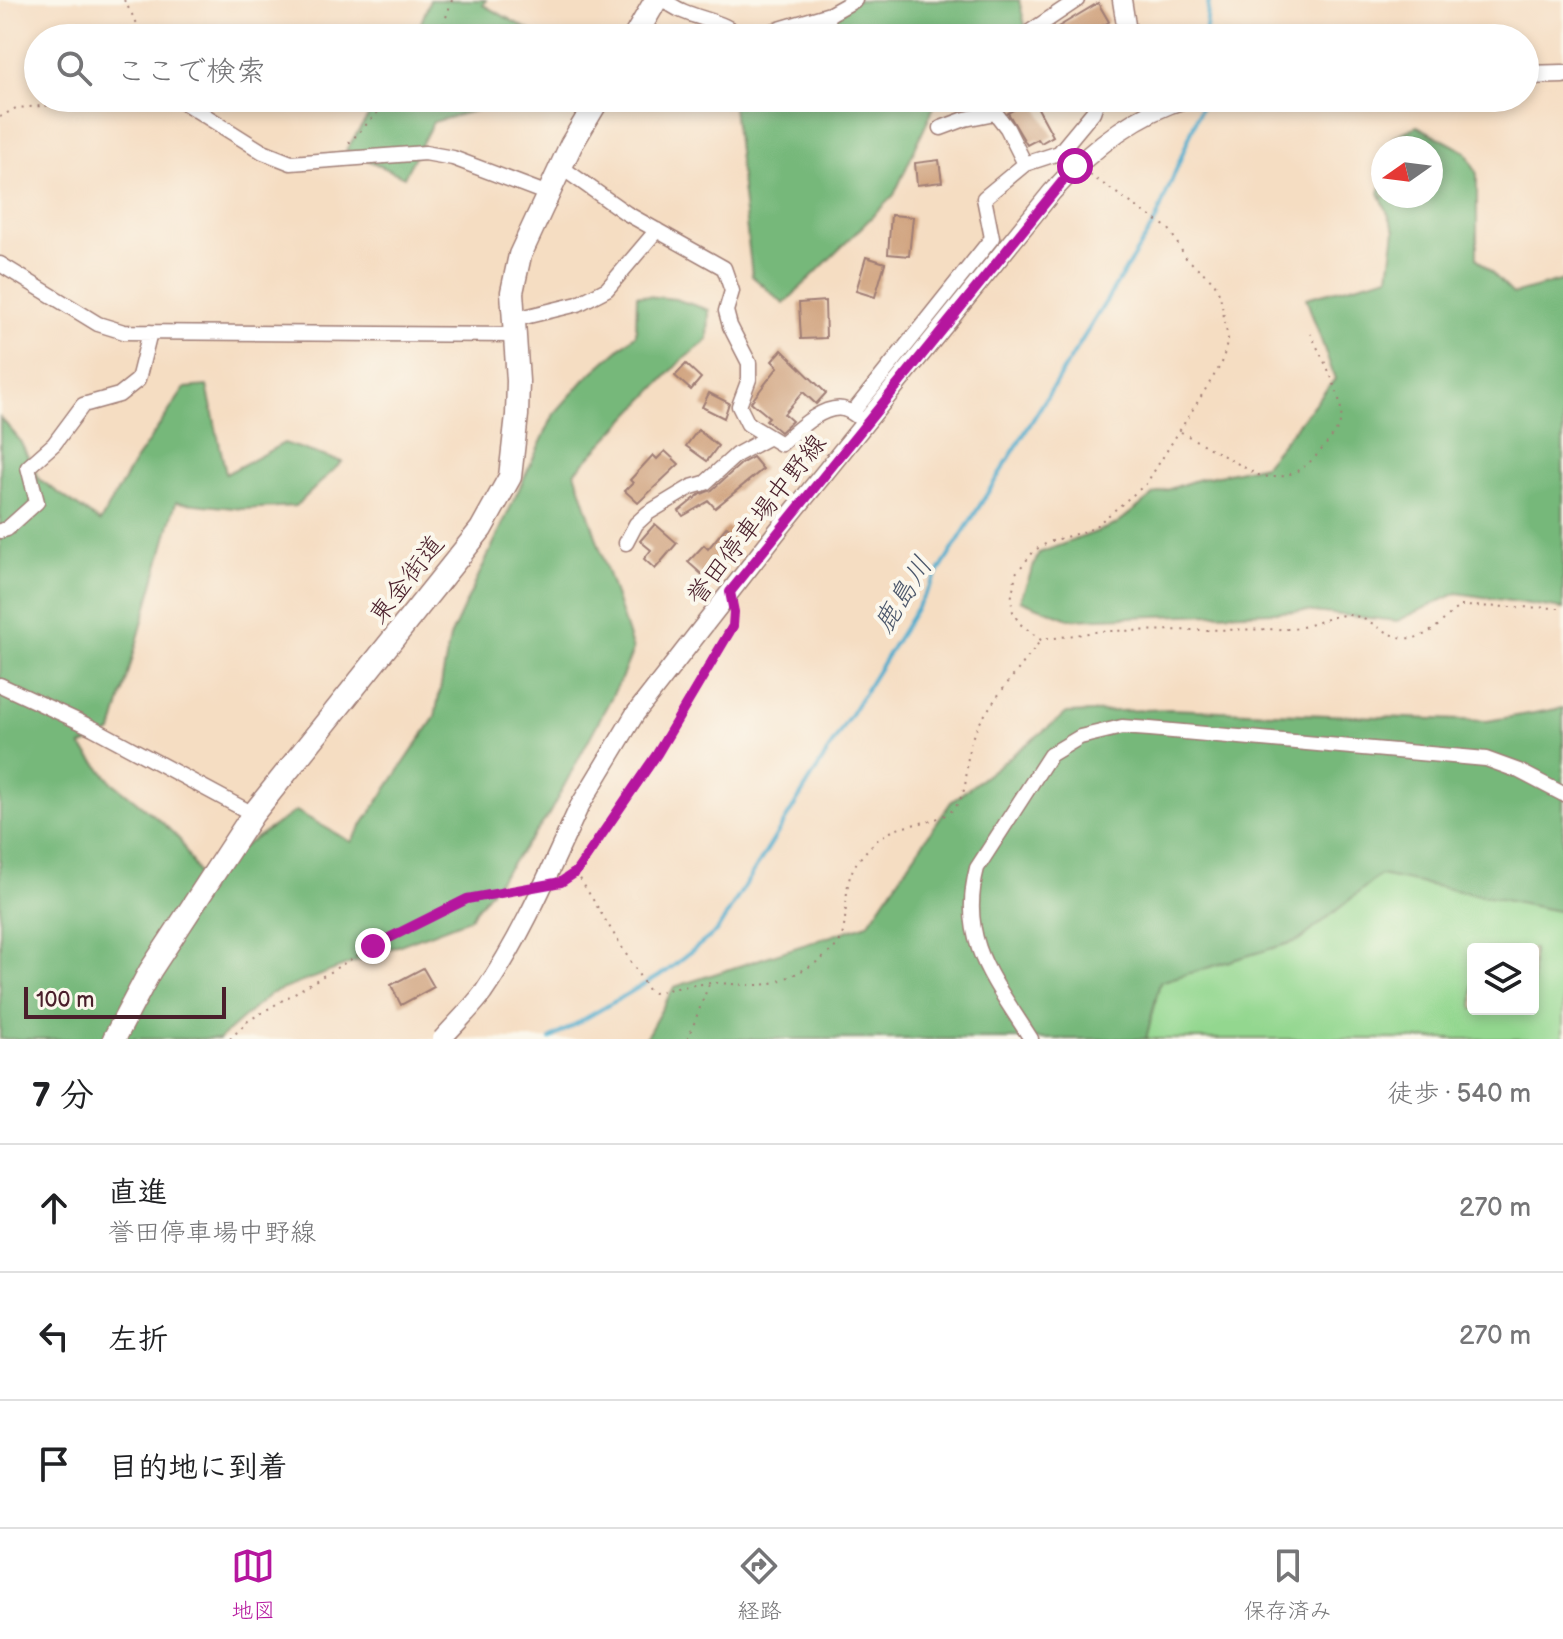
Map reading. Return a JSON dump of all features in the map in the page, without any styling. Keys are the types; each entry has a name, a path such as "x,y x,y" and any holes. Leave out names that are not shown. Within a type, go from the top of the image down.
{"highway":[{"path":"648,24 670,2"},
{"name":"東金街道","path":"114,1039 150,971 253,814 464,551 510,477 518,381 512,292 520,255 561,167 591,112"}],"main road":[{"path":"1122,0 1126,24"},
{"path":"1539,75 1563,74"},
{"name":"誉田停車場中野線","path":"442,1039 481,995 512,948 538,899 579,807 635,714 859,418 1075,166 1146,112"}],"street":[{"path":"796,24 830,14 855,0"},
{"path":"1041,24 1077,0"},
{"path":"670,2 689,16 716,24"},
{"path":"826,24 830,14"},
{"path":"199,112 263,152 291,163 425,153 453,158 548,194"},
{"path":"561,167 626,213 724,268 732,291 726,311 730,326 749,363 749,379 739,406 748,424 781,444 824,412 840,408 859,418 992,238 984,198 1025,164 1059,153 1093,112"},
{"path":"941,128 995,113 1007,128 1025,164"},
{"path":"1059,153 1075,166"},
{"path":"0,264 98,324 124,332 513,327 578,304 607,289 657,230"},
{"path":"0,531 7,529 37,502 28,467 54,444 83,405 119,395 138,380 150,332"},
{"path":"626,543 636,524 648,513 691,487 705,483 736,455 769,437"},
{"path":"0,685 93,728 253,814"},
{"path":"1031,1039 991,975 972,932 972,886 977,868 1050,755 1080,737 1122,727 1486,759 1519,771 1563,794"}],"path":[{"path":"124,0 137,24"},
{"path":"444,24 452,0"},
{"path":"0,117 24,107"},
{"path":"334,158 378,112"},
{"path":"1075,166 1169,229 1186,258 1214,282 1220,295 1228,339 1222,363 1146,484 1092,529 1049,542 1035,550 1016,573 1011,600 1019,623 1041,640 1102,631 1292,629 1347,615 1402,638 1428,633 1449,612 1461,606 1563,608"},
{"path":"1179,431 1268,478 1291,473 1312,463 1340,427 1342,417 1337,392 1311,334"},
{"path":"561,882 576,872 657,754 733,626 730,592"},
{"path":"576,872 639,977 653,993 709,983 768,984 815,964 831,953 842,939 851,868 877,840 894,830 948,814 957,806 965,790 972,738 1041,640"},
{"path":"230,1039 248,1021 322,976 373,946 467,899 534,887"},
{"path":"688,1039 709,983"}],"green space":[{"path":"430,0 486,0 483,5 518,24 421,24"},
{"path":"844,0 1019,0 1025,24 830,24"},
{"path":"371,112 470,112 433,122 404,177 346,150"},
{"path":"734,112 932,112 894,195 784,304 752,276"},
{"path":"1417,126 1436,136 1395,136"},
{"path":"1443,140 1466,152 1477,174 1477,258 1513,294 1563,280 1563,609 1457,593 1397,621 1304,611 1069,619 1020,600 1039,553 1115,525 1155,494 1196,480 1264,465 1335,379 1306,298 1389,276 1395,230 1385,208 1443,208"},
{"path":"637,295 675,299 709,310 708,340 681,361 575,472 633,650 621,679 548,816 469,919 270,994 219,1039 0,1039 0,417 19,439 39,479 100,522 133,464 185,388 207,386 226,474 284,443 342,462 296,506 243,509 176,502 112,732 81,746 112,782 180,840 199,876 296,811 351,842 435,717 450,637 554,414 585,379 636,334"},
{"path":"1563,708 1563,912 1380,875 1300,940 1160,982 1146,1039 645,1039 674,987 868,924 951,802 1067,713 1169,709 1487,721"},
{"path":"1085,781 1563,869 1563,1039 1080,1039"}],"building":[{"path":"1098,3 1109,22 1106,24 1063,24"},
{"path":"1040,112 1053,136 1041,143 1038,139 1027,145 1008,113"},
{"path":"939,160 942,182 917,185 915,163"},
{"path":"891,215 913,217 909,256 888,254"},
{"path":"866,257 885,263 875,297 856,291"},
{"path":"825,301 826,338 801,339 799,303"},
{"path":"782,350 826,393 816,404 803,392 784,414 792,421 780,432 766,420 769,417 751,402 778,367 772,361"},
{"path":"686,364 701,378 691,390 675,376"},
{"path":"709,393 729,403 724,418 702,407"},
{"path":"698,430 718,446 707,461 686,446"},
{"path":"665,451 679,464 638,503 625,491 633,483 630,480 653,455 657,459"},
{"path":"753,457 763,469 715,508 709,501 683,516 679,511 699,495 712,490"},
{"path":"655,524 677,543 655,569 644,559 651,550 640,541"},
{"path":"727,526 739,536 720,559 723,562 707,579 688,562 704,545 708,549"},
{"path":"423,968 434,987 401,1005 391,985"}],"waterway":[{"name":"鹿島川","path":"1206,24 1209,0"},
{"name":"鹿島川","path":"550,1039 667,971 717,931 1155,222 1199,112"}],"route":[{"path":"373,946 467,899 561,882 576,872 657,754 733,626 730,592 1075,166"}]}
